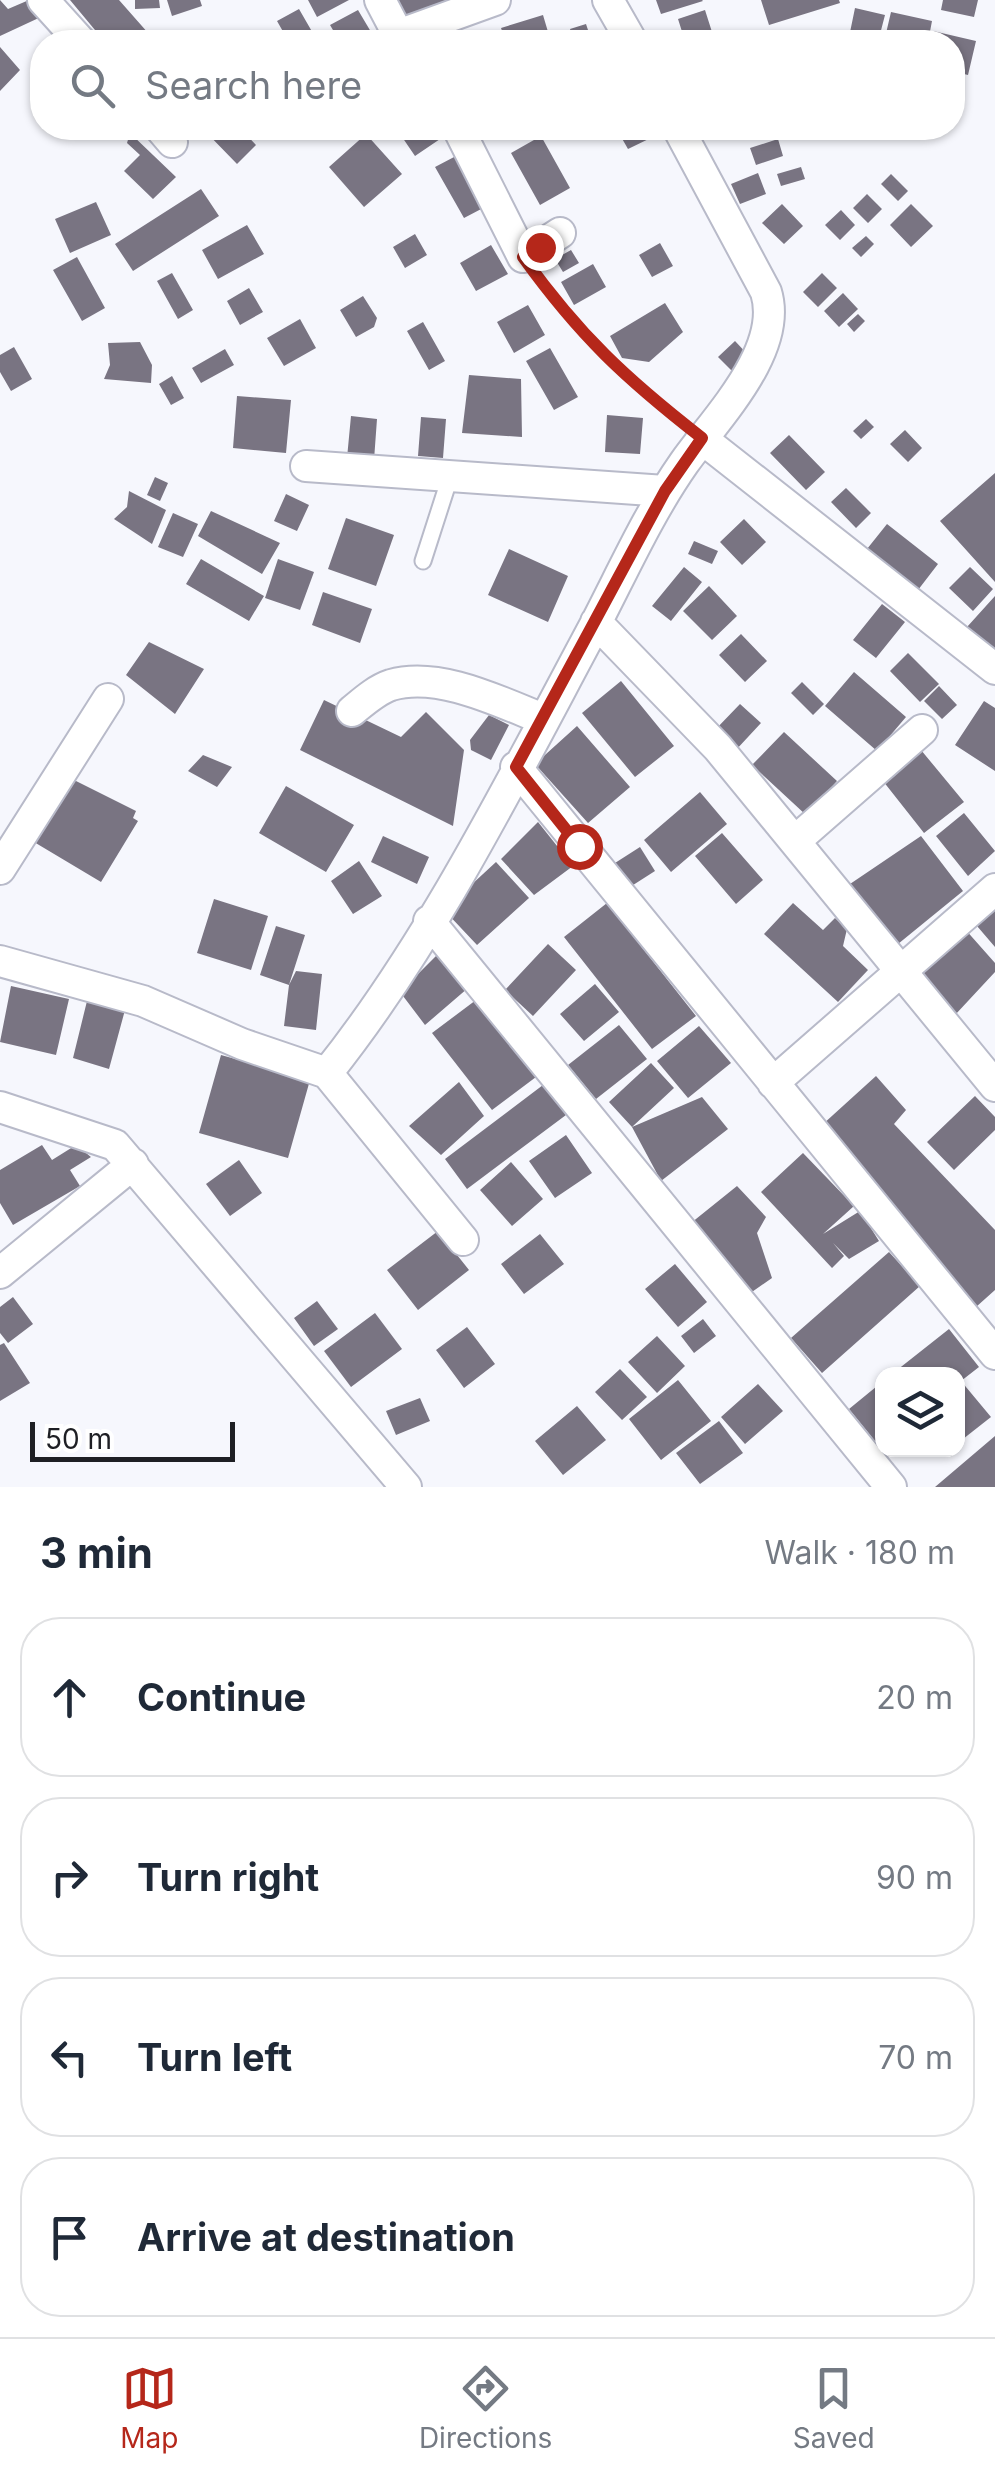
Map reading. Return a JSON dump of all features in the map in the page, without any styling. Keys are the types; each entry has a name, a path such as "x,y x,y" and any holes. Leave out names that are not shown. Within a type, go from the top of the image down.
{"street":[{"path":"42,0 70,30"},
{"path":"380,0 395,30"},
{"path":"422,30 495,0"},
{"path":"608,0 625,30"},
{"path":"464,140 523,257 560,233"},
{"path":"326,1073 385,993 429,921 665,491 759,356 771,323 771,308 684,140"},
{"path":"702,438 995,669"},
{"path":"306,466 665,491"},
{"path":"596,622 718,748 995,1086"},
{"path":"352,712 392,684 428,684 487,696 543,719"},
{"path":"0,869 108,698"},
{"path":"794,841 922,730"},
{"path":"516,767 995,1354"},
{"path":"772,1083 995,889"},
{"path":"429,921 891,1487"},
{"path":"0,960 144,1002 242,1044 326,1073 463,1240"},
{"path":"0,1107 102,1140 134,1164 406,1487"},
{"path":"0,1272 134,1164"}],"lane":[{"path":"424,561 450,477"}],"path":[{"path":"523,257 570,323 627,380 702,438"}],"building":[{"path":"0,0 8,9 29,0 43,16 0,36"},
{"path":"70,0 119,0 145,30 95,30"},
{"path":"135,0 159,0 160,8 135,9"},
{"path":"167,0 200,0 202,6 172,16"},
{"path":"308,0 349,0 317,17"},
{"path":"397,0 453,0 453,1 402,17"},
{"path":"656,0 702,0 703,1 661,14"},
{"path":"761,0 839,0 840,3 769,25"},
{"path":"943,0 978,0 974,17 941,10"},
{"path":"855,8 885,15 881,30 850,30"},
{"path":"299,9 311,30 282,30 277,21"},
{"path":"358,10 370,30 333,30 330,25"},
{"path":"705,10 711,30 682,30 678,19"},
{"path":"891,12 932,21 930,30 887,30"},
{"path":"543,15 547,30 502,30"},
{"path":"965,38 976,41 968,75 965,74"},
{"path":"0,47 20,70 0,91"},
{"path":"137,140 176,177 153,199 124,171 140,155 127,143"},
{"path":"214,140 251,140 256,145 237,164"},
{"path":"359,140 371,140 402,174 364,207 329,167"},
{"path":"404,140 439,140 415,156"},
{"path":"534,140 543,140 570,188 540,205 511,153"},
{"path":"623,140 647,140 628,149"},
{"path":"778,140 783,156 756,165 750,148"},
{"path":"456,156 485,207 464,218 435,167"},
{"path":"801,167 805,179 781,186 777,174"},
{"path":"758,173 766,194 740,204 731,184"},
{"path":"891,174 908,191 898,201 881,184"},
{"path":"201,189 219,216 133,271 115,244"},
{"path":"867,194 882,209 868,223 853,208"},
{"path":"96,202 111,235 70,253 55,219"},
{"path":"782,204 803,226 784,244 762,223"},
{"path":"911,204 933,226 911,247 890,225"},
{"path":"841,210 855,225 840,240 825,225"},
{"path":"247,225 264,254 218,279 202,250"},
{"path":"415,234 427,255 405,268 393,247"},
{"path":"866,236 874,244 861,257 852,248"},
{"path":"660,243 673,266 652,277 639,255"},
{"path":"491,245 508,274 476,291 460,263"},
{"path":"571,250 579,263 563,272 555,259"},
{"path":"77,257 105,308 82,321 53,270"},
{"path":"593,264 606,287 574,305 561,282"},
{"path":"172,273 193,310 178,319 157,281"},
{"path":"822,273 837,288 818,307 803,292"},
{"path":"249,288 263,312 240,325 227,301"},
{"path":"843,293 858,309 839,327 824,311"},
{"path":"363,296 377,318 374,327 356,337 340,310"},
{"path":"665,303 683,332 649,362 622,358 610,336"},
{"path":"528,305 545,335 514,353 497,322"},
{"path":"858,314 865,321 854,332 847,324"},
{"path":"300,319 316,348 284,366 267,338"},
{"path":"423,322 445,361 429,370 407,331"},
{"path":"735,341 750,357 734,373 718,357"},
{"path":"140,342 152,365 151,383 104,379 110,365 108,343"},
{"path":"14,347 32,379 11,391 0,372 0,355"},
{"path":"550,348 578,397 554,410 526,361"},
{"path":"225,349 234,365 201,383 192,368"},
{"path":"469,375 521,379 522,437 462,433"},
{"path":"172,376 184,398 171,405 159,384"},
{"path":"237,396 291,400 286,453 233,448"},
{"path":"607,415 643,418 640,454 605,452"},
{"path":"351,416 377,419 374,460 347,458"},
{"path":"421,417 446,419 443,458 418,456"},
{"path":"866,419 874,427 861,439 853,431"},
{"path":"905,430 922,448 908,462 890,444"},
{"path":"789,435 825,472 806,490 770,453"},
{"path":"995,473 995,582 940,521"},
{"path":"155,477 168,483 160,501 147,495"},
{"path":"846,488 871,513 856,528 831,502"},
{"path":"129,491 166,510 152,544 114,519 127,507"},
{"path":"286,494 309,505 297,531 274,521"},
{"path":"211,511 280,543 262,574 198,536"},
{"path":"173,513 198,524 183,557 158,547"},
{"path":"346,518 394,535 376,586 328,569"},
{"path":"744,519 766,542 742,565 720,542"},
{"path":"887,524 938,564 918,590 867,549"},
{"path":"694,541 718,551 712,564 688,554"},
{"path":"509,549 568,576 548,622 488,595"},
{"path":"201,559 264,596 249,621 186,584"},
{"path":"278,559 314,572 300,610 265,598"},
{"path":"684,567 702,582 671,621 652,606"},
{"path":"970,567 993,589 973,611 949,588"},
{"path":"709,586 737,616 712,640 683,611"},
{"path":"323,592 372,609 360,643 312,625"},
{"path":"995,596 995,651 967,627"},
{"path":"882,604 905,622 876,658 853,640"},
{"path":"741,634 767,661 745,682 719,655"},
{"path":"149,642 204,669 175,714 126,675"},
{"path":"908,653 939,684 920,702 890,671"},
{"path":"854,672 906,717 877,751 825,706"},
{"path":"621,681 674,746 635,777 582,713"},
{"path":"802,682 824,704 813,715 791,693"},
{"path":"939,686 957,705 942,719 924,701"},
{"path":"324,700 401,737 426,712 464,750 453,826 300,750"},
{"path":"984,701 995,708 995,771 955,745"},
{"path":"740,704 761,723 735,751 714,731"},
{"path":"489,715 509,725 491,760 471,750 470,740"},
{"path":"577,726 630,787 588,823 535,764"},
{"path":"784,732 837,781 806,815 752,765"},
{"path":"921,750 964,802 924,833 883,781"},
{"path":"203,755 232,767 217,787 188,771"},
{"path":"64,775 136,811 133,818 138,821 101,882 34,842"},
{"path":"286,786 354,825 326,872 259,833"},
{"path":"700,792 727,824 671,872 644,840"},
{"path":"964,813 995,851 968,876 936,836"},
{"path":"538,822 573,866 534,895 501,859"},
{"path":"722,833 763,880 736,904 695,856"},
{"path":"383,836 429,857 417,884 371,862"},
{"path":"921,836 963,891 898,944 850,884"},
{"path":"640,847 655,871 630,887 615,863"},
{"path":"359,861 382,896 353,914 331,881"},
{"path":"496,862 529,898 477,945 444,910"},
{"path":"214,899 268,916 251,970 197,953"},
{"path":"607,903 696,1016 652,1049 564,937"},
{"path":"793,903 823,930 835,918 847,929 843,946 868,970 838,1002 764,934"},
{"path":"995,908 995,947 977,926"},
{"path":"276,926 305,935 289,985 260,975"},
{"path":"964,928 995,963 995,972 955,1015 915,969"},
{"path":"548,944 576,970 533,1016 505,990"},
{"path":"438,954 468,988 425,1025 400,992"},
{"path":"296,971 322,974 316,1030 284,1026 289,985"},
{"path":"595,984 619,1012 584,1041 560,1014"},
{"path":"11,986 69,999 56,1055 0,1042"},
{"path":"480,997 540,1074 492,1110 432,1033"},
{"path":"87,1001 125,1010 109,1069 73,1058"},
{"path":"619,1025 647,1059 596,1099 568,1065"},
{"path":"699,1026 731,1063 688,1098 657,1061"},
{"path":"221,1055 310,1080 288,1158 199,1133"},
{"path":"651,1063 674,1088 632,1127 609,1102"},
{"path":"876,1076 906,1110 894,1124 995,1230 995,1290 976,1307 822,1125"},
{"path":"459,1082 484,1116 441,1155 409,1126"},
{"path":"543,1085 566,1115 467,1189 445,1159"},
{"path":"975,1096 995,1117 995,1130 954,1170 927,1142"},
{"path":"702,1097 728,1129 661,1181 632,1127"},
{"path":"566,1135 592,1173 555,1198 529,1161"},
{"path":"42,1145 52,1160 76,1145 91,1157 70,1170 80,1186 13,1225 0,1203 0,1170"},
{"path":"803,1153 854,1206 823,1234 860,1211 879,1241 849,1259 833,1243 844,1256 832,1268 761,1192"},
{"path":"239,1160 262,1193 230,1216 206,1184"},
{"path":"511,1162 543,1199 512,1226 480,1190"},
{"path":"737,1186 766,1217 757,1233 772,1278 749,1294 691,1223"},
{"path":"438,1231 469,1270 418,1310 387,1270"},
{"path":"540,1234 564,1264 524,1294 501,1264"},
{"path":"889,1252 920,1286 822,1373 791,1338"},
{"path":"675,1264 707,1302 678,1327 645,1289"},
{"path":"13,1297 33,1324 8,1343 0,1333 0,1307"},
{"path":"317,1301 338,1329 314,1346 294,1318"},
{"path":"375,1313 402,1349 351,1387 324,1351"},
{"path":"703,1319 716,1336 694,1353 681,1336"},
{"path":"467,1327 495,1364 464,1388 436,1350"},
{"path":"949,1329 979,1367 965,1378 965,1367 901,1367"},
{"path":"657,1336 685,1366 657,1393 628,1362"},
{"path":"4,1343 30,1383 0,1401 0,1345"},
{"path":"620,1369 647,1397 622,1420 595,1392"},
{"path":"678,1380 711,1421 661,1460 629,1419"},
{"path":"758,1384 783,1411 745,1444 721,1417"},
{"path":"965,1386 991,1417 965,1437"},
{"path":"875,1388 875,1441 849,1409"},
{"path":"420,1398 430,1421 396,1435 386,1411"},
{"path":"577,1406 606,1440 563,1475 535,1441"},
{"path":"719,1421 743,1453 700,1484 676,1453"},
{"path":"995,1436 995,1487 935,1487"}],"route":[{"path":"540,247 523,257 570,323 627,380 702,438 665,491 516,767 579,846"}]}
